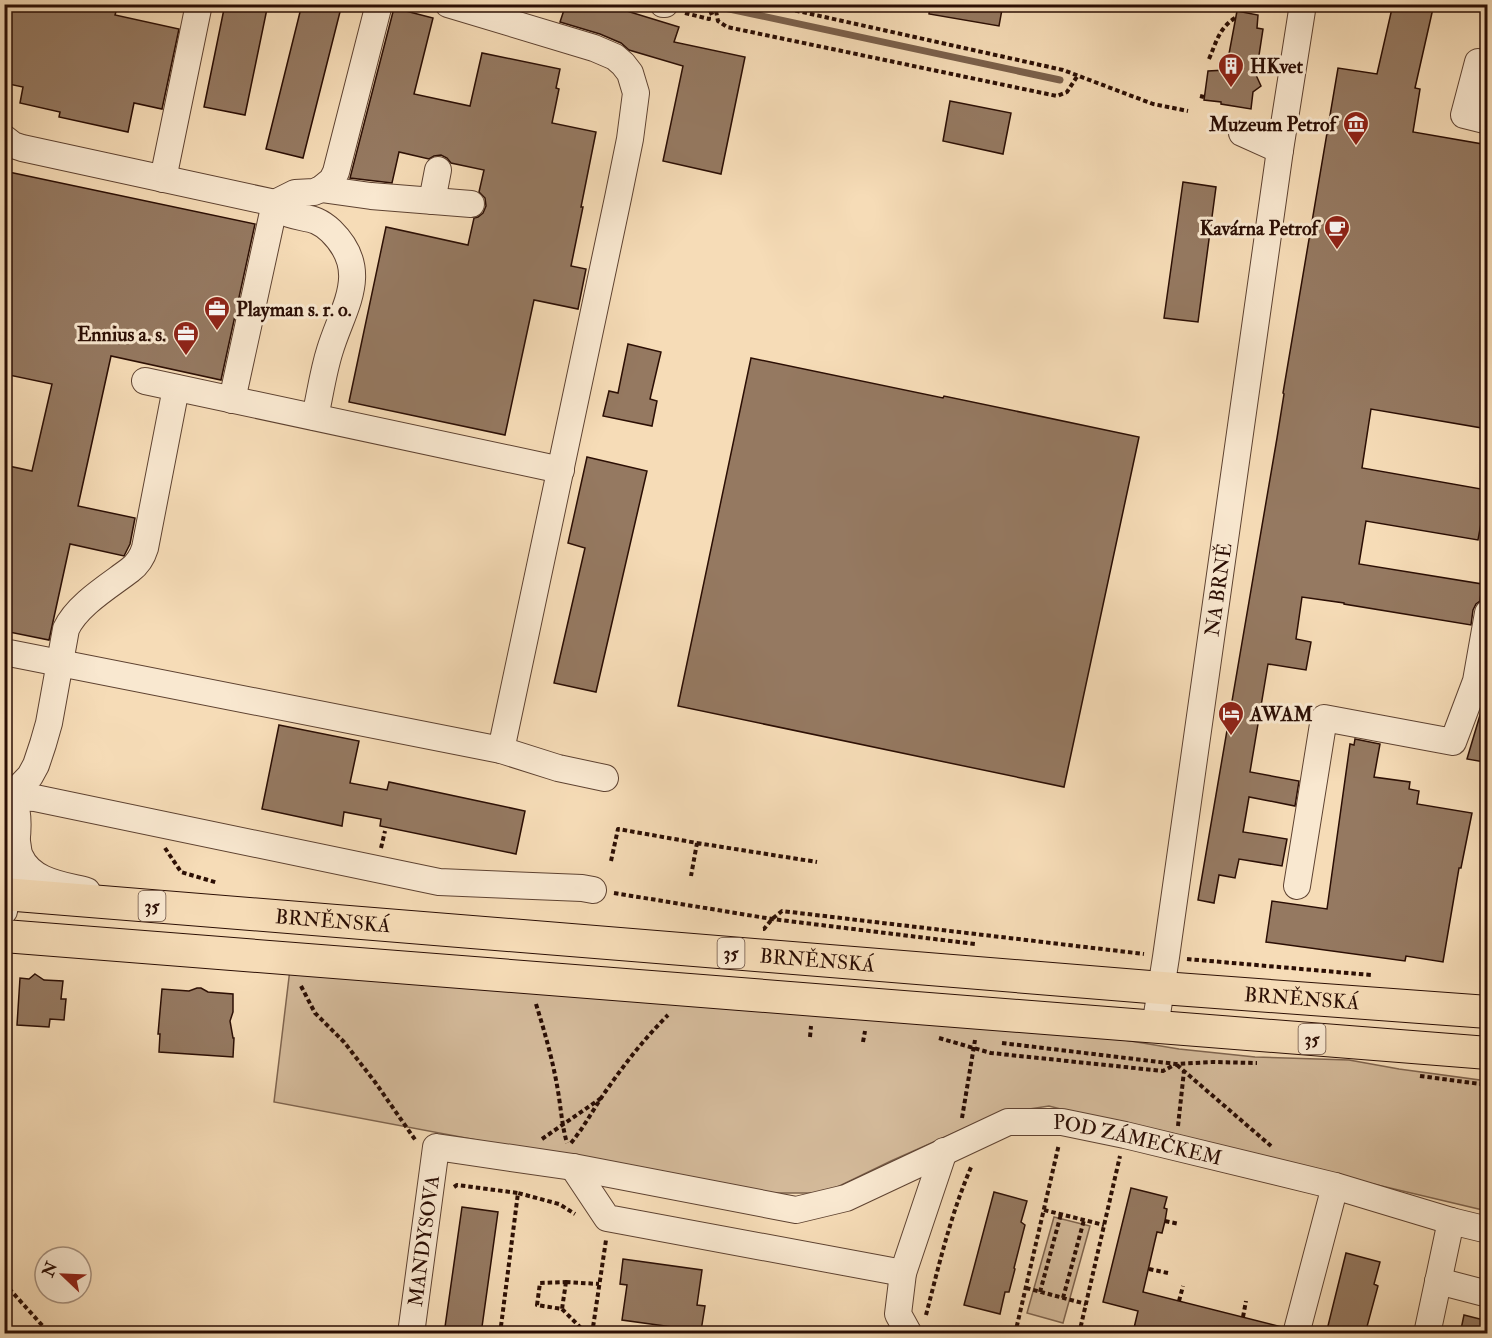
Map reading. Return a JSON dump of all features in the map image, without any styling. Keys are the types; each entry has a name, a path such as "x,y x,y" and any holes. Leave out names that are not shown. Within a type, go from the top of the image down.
{"main road":[{"name":"BRNĚNSKÁ","path":"5,900 143,905 1162,988 1488,1012"},
{"name":"BRNĚNSKÁ","path":"4,936 1488,1053"}],"street":[{"path":"163,179 199,4"},
{"path":"275,203 295,193 314,192 332,180 339,165 378,4"},
{"path":"448,4 594,48 615,57 630,73 636,93 630,139 501,750"},
{"name":"NA BRNĚ","path":"1155,1027 1280,150 1303,4"},
{"path":"1478,62 1464,115 1488,121"},
{"path":"1242,133 1280,150"},
{"path":"4,138 22,148 275,203 288,214 313,219 329,229 343,248 352,270 351,292 330,349 315,417"},
{"path":"432,201 438,170"},
{"path":"321,189 371,196 471,204"},
{"path":"232,400 275,203"},
{"path":"145,381 561,470"},
{"path":"7,795 30,776 36,765 46,733 66,629 81,608 130,570 142,557 176,388"},
{"path":"1297,886 1324,718 1453,742 1476,681 1488,613"},
{"path":"4,652 501,750 558,768 605,777"},
{"path":"5,900 16,842 17,813 14,801 7,795"},
{"path":"7,795 35,798 439,882 593,890"},
{"path":"16,842 26,866 39,877 143,905"},
{"name":"POD ZÁMEČKEM","path":"427,1145 573,1167 796,1210 846,1198 1008,1122 1062,1122 1335,1186 1488,1230"},
{"name":"MANDYSOVA","path":"411,1334 427,1145"},
{"path":"917,1325 898,1314 903,1274 951,1148"},
{"path":"573,1167 607,1218 903,1274"},
{"path":"1296,1334 1335,1186"},
{"path":"1427,1334 1451,1221"},
{"path":"1438,1281 1488,1294"}],"path":[{"path":"668,5 709,19 709,14 720,4"},
{"path":"766,4 1063,70 1153,104 1188,111"},
{"path":"716,10 718,21 727,27 1057,96 1067,92 1078,75"},
{"path":"1209,59 1226,24 1235,18"},
{"path":"611,861 618,830 817,862"},
{"path":"691,876 697,843"},
{"path":"593,890 772,919 912,936"},
{"path":"828,917 1166,957 1380,975"},
{"path":"1076,951 1083,947"},
{"path":"299,983 315,1013 344,1042 427,1145"},
{"path":"536,1003 552,1056 562,1125 568,1147 583,1129 636,1050 669,1014"},
{"path":"810,1037 811,1026"},
{"path":"863,1042 865,1031"},
{"path":"935,1037 991,1053 1163,1071 1176,1064"},
{"path":"917,1325 965,1180 977,1153 951,1148 975,1040"},
{"path":"1001,1043 1176,1064 1278,1151"},
{"path":"1175,1147 1184,1071"},
{"path":"515,1158 602,1098"},
{"path":"1015,1334 1061,1137"},
{"path":"1079,1334 1121,1152"},
{"path":"451,1189 457,1185 518,1193 559,1204 578,1216"},
{"path":"500,1334 518,1193"},
{"path":"1044,1210 1104,1225"},
{"path":"1040,1292 1061,1214"},
{"path":"1063,1298 1084,1220"},
{"path":"1165,1221 1179,1224"},
{"path":"592,1334 607,1235"},
{"path":"1149,1269 1168,1273"},
{"path":"4,1282 50,1334"},
{"path":"562,1309 566,1282"},
{"path":"586,1334 562,1309 537,1305 540,1283 599,1284"},
{"path":"1179,1301 1183,1286"},
{"path":"1026,1288 1086,1304"},
{"path":"1242,1317 1246,1301"}],"shaded area":[{"path":"290,969 1088,1034 1179,1049 1255,1057 1349,1060 1487,1081 1487,1211 1049,1106 997,1114 825,1193 760,1193 274,1102"},
{"path":"1054,1217 1090,1226 1063,1323 1027,1313"}],"building":[{"path":"4,4 99,4 117,8 115,15 179,29 162,109 134,103 128,132 59,117 60,112 20,103 23,87 4,83"},
{"path":"225,4 268,4 245,115 204,107"},
{"path":"302,4 342,4 303,158 266,149"},
{"path":"566,4 604,4 679,27 674,42 745,57 721,174 663,161 683,66 629,50 621,43 600,34 560,22"},
{"path":"930,4 1003,4 999,26 929,14"},
{"path":"1393,4 1434,4 1415,88 1420,89 1413,132 1488,145 1488,429 1371,409 1362,468 1487,490 1478,540 1366,521 1359,564 1482,584 1480,601 1473,610 1471,625 1302,597 1296,639 1311,642 1306,670 1268,664 1250,772 1299,781 1295,806 1249,797 1243,832 1287,839 1282,866 1239,859 1235,878 1219,875 1214,903 1198,900 1338,68 1377,74"},
{"path":"394,8 433,18 414,94 470,106 482,53 560,69 556,88 559,89 552,123 596,132 571,266 586,269 578,309 534,300 505,435 349,402 386,227 468,245 474,218 483,213 486,206 485,198 479,192 484,170 451,163 441,155 429,159 399,152 392,183 350,178"},
{"path":"1237,11 1258,15 1257,28 1263,29 1256,75 1261,86 1253,92 1251,109 1204,100 1208,71 1226,70"},
{"path":"950,101 1011,113 1003,154 943,141"},
{"path":"4,171 255,224 221,380 111,356 78,506 135,518 130,544 124,556 70,544 49,640 4,631 4,465 32,471 52,384 4,374"},
{"path":"1183,182 1216,187 1198,322 1164,318"},
{"path":"628,344 661,352 650,399 657,401 652,426 603,416 609,391 618,393"},
{"path":"751,358 1139,437 1064,787 678,706"},
{"path":"587,457 647,471 596,692 554,683 585,548 568,543"},
{"path":"1483,705 1488,705 1488,750 1484,762 1467,759"},
{"path":"279,725 359,741 350,783 387,790 389,782 525,811 516,854 380,826 381,819 344,812 342,826 262,809"},
{"path":"1355,739 1380,744 1374,777 1410,782 1409,789 1419,791 1417,804 1472,813 1461,868 1459,868 1443,962 1406,956 1405,961 1266,942 1272,901 1327,909 1350,744 1354,745"},
{"path":"35,974 44,980 63,981 61,999 66,999 64,1020 50,1019 49,1027 17,1025 20,978 29,979"},
{"path":"197,988 208,992 233,994 233,1012 230,1021 234,1038 233,1057 159,1052 160,1034 158,1034 162,989 189,991"},
{"path":"1131,1188 1167,1197 1162,1233 1157,1232 1143,1292 1282,1327 1281,1334 1156,1334 1134,1328 1138,1311 1103,1302"},
{"path":"994,1192 1027,1201 1021,1222 1025,1225 1015,1269 1009,1292 1005,1292 1000,1314 964,1305"},
{"path":"462,1207 498,1212 481,1334 444,1334"},
{"path":"1346,1253 1380,1262 1374,1284 1378,1286 1365,1334 1326,1334"},
{"path":"623,1259 702,1270 697,1305 705,1306 701,1331 622,1320 627,1285 620,1284"},
{"path":"1464,1315 1488,1321 1488,1334 1460,1334"}],"waterway":[{"path":"720,7 1060,80"}],"place":[{"name":"HKvet","path":"1231,89"},
{"name":"Muzeum Petrof","path":"1356,147"},
{"name":"Kavárna Petrof","path":"1337,251"},
{"name":"Playman s. r. o.","path":"217,332"},
{"name":"Ennius a. s.","path":"186,357"},
{"name":"AWAM","path":"1231,737"}]}
